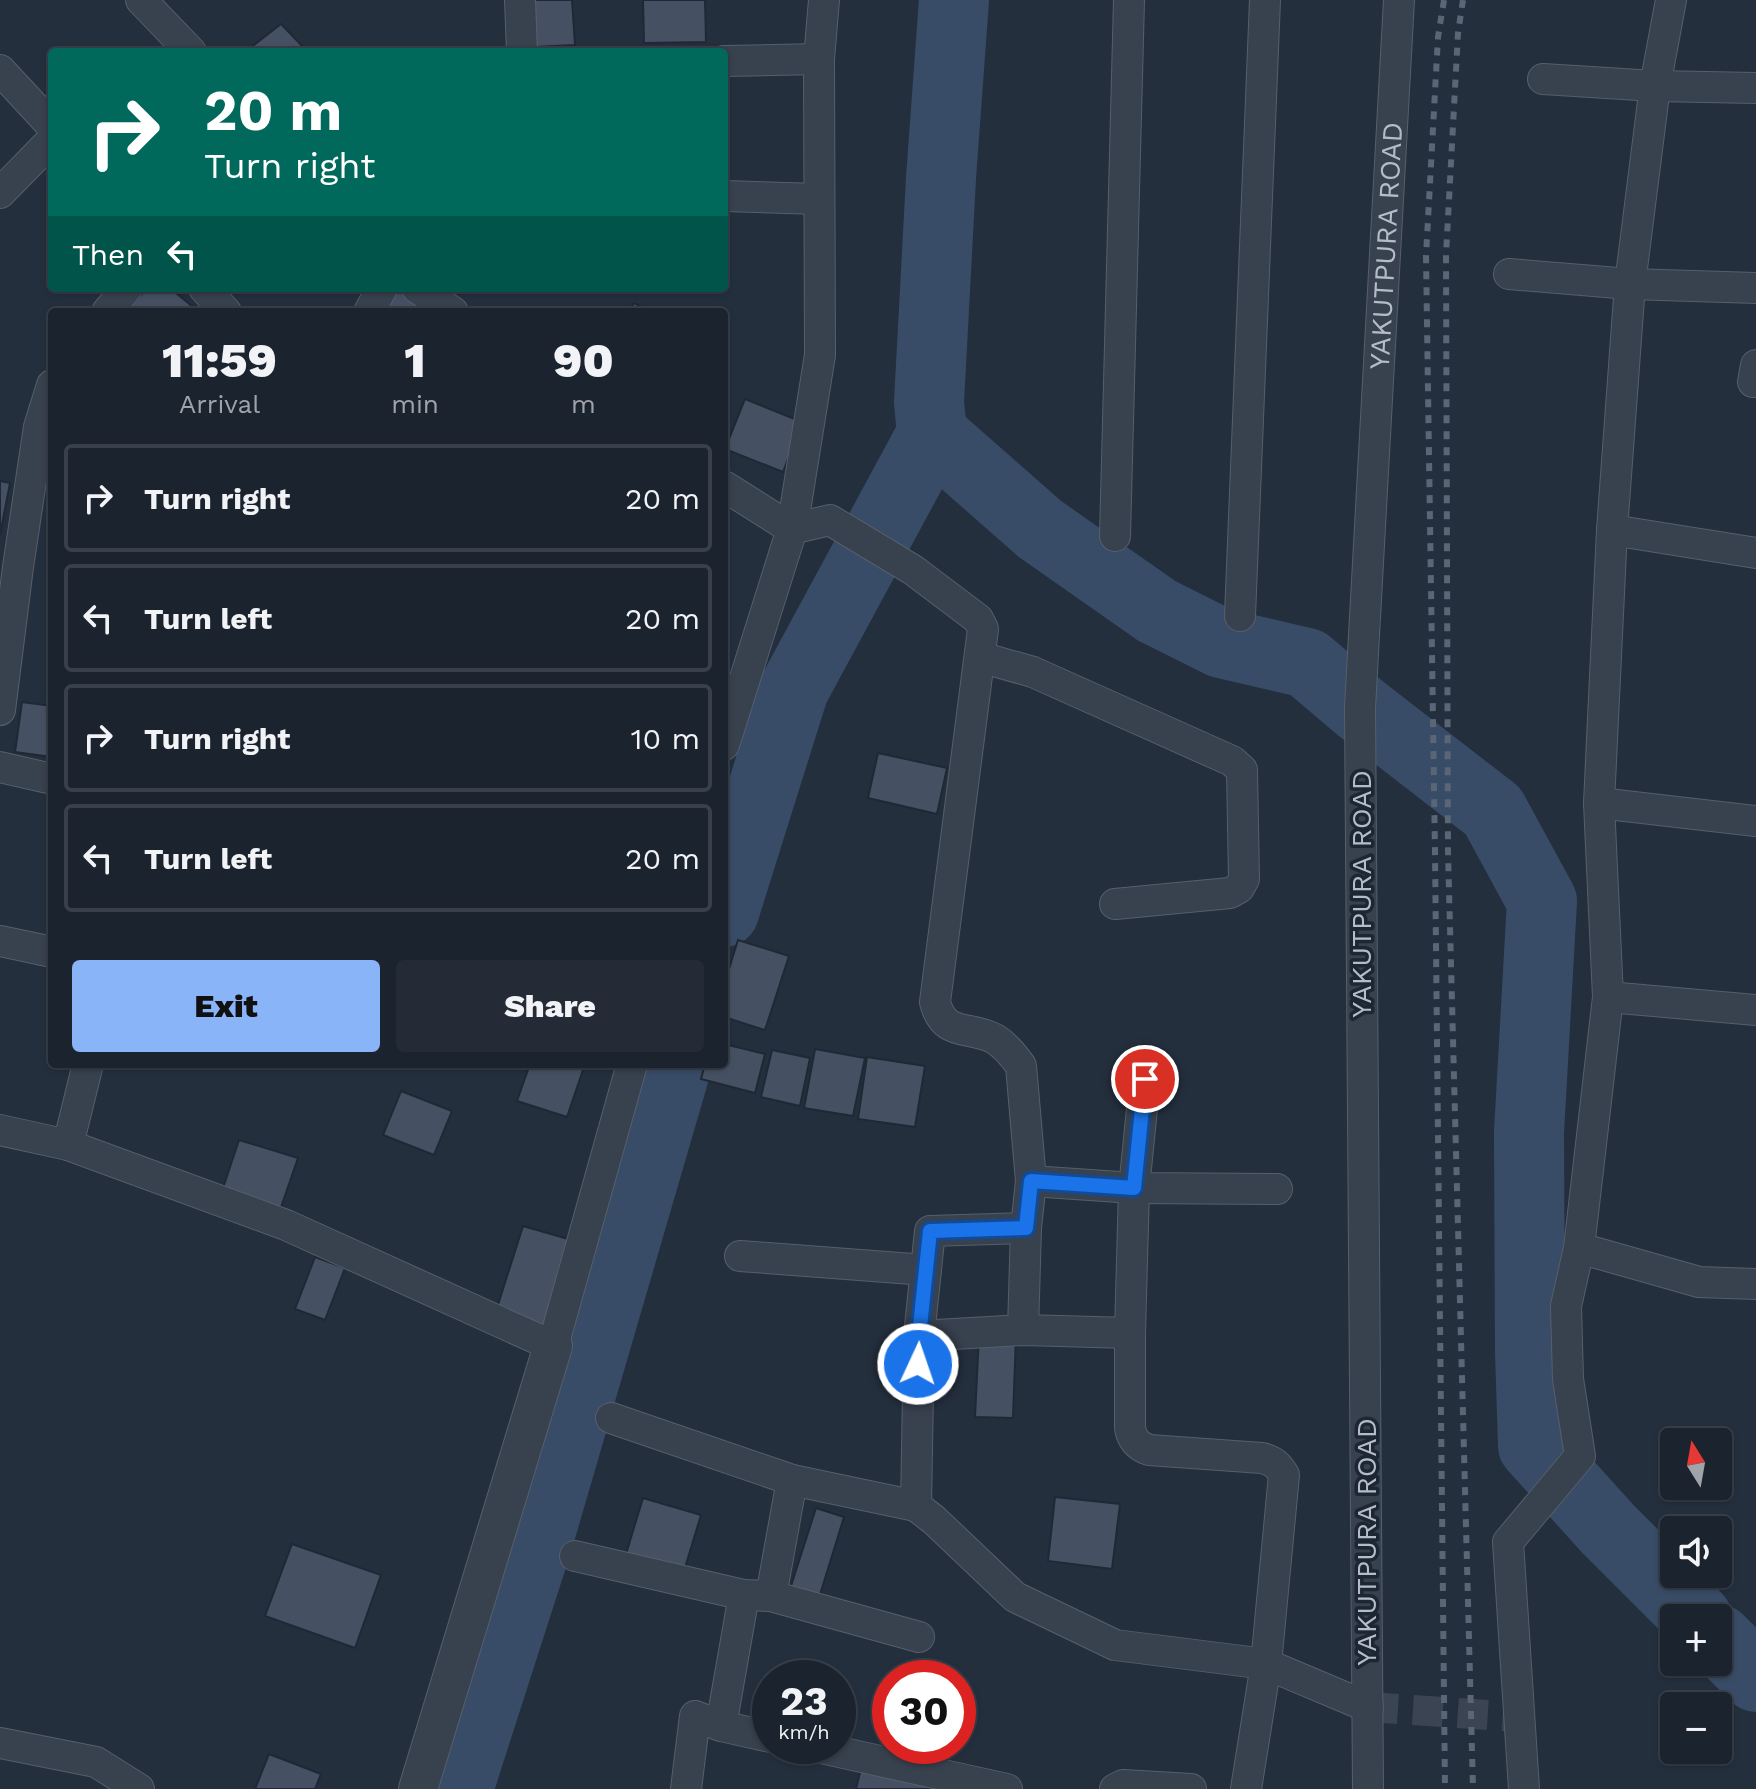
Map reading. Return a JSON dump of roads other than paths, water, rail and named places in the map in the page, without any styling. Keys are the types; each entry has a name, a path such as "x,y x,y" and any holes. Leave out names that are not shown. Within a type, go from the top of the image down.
{"street":[{"path":"141,0 187,48"},
{"path":"520,0 522,48"},
{"path":"728,718 735,670 792,529 820,355 819,59 824,0"},
{"path":"1115,536 1129,0"},
{"path":"1240,616 1265,0"},
{"name":"YAKUTPURA ROAD","path":"1368,1789 1360,708 1399,0"},
{"path":"1524,1789 1508,1542 1580,1456 1568,1379 1566,1306 1579,1248 1608,997 1599,803 1612,530 1630,284 1655,86 1671,0"},
{"path":"728,61 819,59"},
{"path":"0,70 48,122"},
{"path":"1543,79 1756,88"},
{"path":"0,193 48,144"},
{"path":"728,196 819,199"},
{"path":"1509,274 1630,284 1756,288"},
{"path":"110,308 124,292"},
{"path":"208,292 222,308"},
{"path":"423,292 447,308"},
{"path":"0,710 9,565 48,398"},
{"path":"728,489 792,529 830,520 913,570 978,619 983,629 935,1002 944,1024 993,1038 1011,1052 1021,1066 1031,1181 1026,1228 1023,1330"},
{"path":"1612,530 1756,553"},
{"path":"980,657 1033,672 1232,761 1242,770 1244,879 1239,888 1230,893 1115,904"},
{"path":"0,767 48,778"},
{"path":"1599,803 1756,821"},
{"path":"0,941 48,951"},
{"path":"1608,997 1756,1010"},
{"path":"68,1145 87,1068"},
{"path":"418,1789 553,1346 631,1068"},
{"path":"1145,1079 1134,1188 1130,1333 1132,1436 1149,1450 1262,1458 1273,1461 1284,1475 1266,1664 1246,1789"},
{"path":"0,1130 68,1145 286,1225 553,1346"},
{"path":"1031,1181 1134,1188 1277,1189"},
{"path":"916,1506 919,1336 930,1231 1026,1228"},
{"path":"1579,1248 1699,1282 1756,1284"},
{"path":"740,1256 926,1270"},
{"path":"919,1336 1023,1330 1130,1333"},
{"path":"611,1418 792,1480 916,1506 1015,1597 1115,1645 1266,1664 1368,1707"},
{"path":"721,1726 792,1480"},
{"path":"575,1556 757,1596 919,1637"},
{"path":"686,1789 695,1716 752,1733"},
{"path":"0,1743 96,1762 139,1789"},
{"path":"856,1756 1007,1789"},
{"path":"1115,1789 1123,1785 1191,1789"}],"waterway":[{"path":"728,899 794,689 932,434 929,402 954,0"},
{"path":"932,434 1040,529 1157,611 1221,643 1307,663 1493,811 1542,901 1529,1132 1533,1446 1608,1529 1683,1604"},
{"path":"458,1789 539,1537 676,1068"},
{"path":"1732,1653 1756,1677"}],"tunnel":[{"path":"1368,1707 1519,1717"}],"railway":[{"path":"1444,0 1438,37 1426,256 1445,1789"},
{"path":"1463,0 1458,33 1446,255 1448,852 1473,1789"}]}
